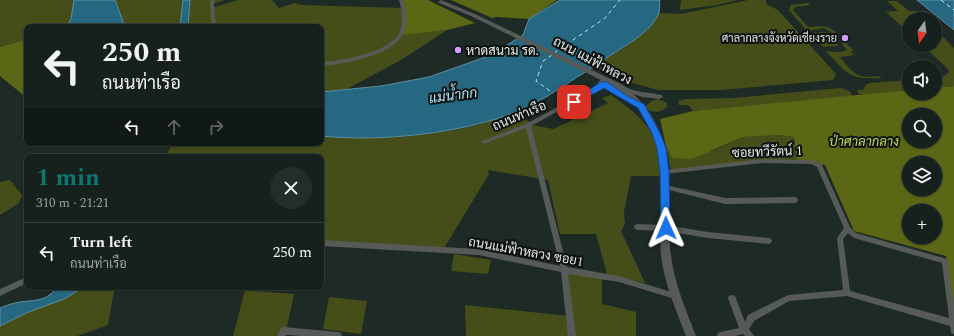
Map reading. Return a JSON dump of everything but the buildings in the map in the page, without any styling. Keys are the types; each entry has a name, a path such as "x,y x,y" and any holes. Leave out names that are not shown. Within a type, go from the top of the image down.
{"street":[{"path":"212,0 214,24"},
{"path":"324,64 334,64 367,55 391,45 401,35 403,29 404,17 401,0"},
{"name":"ถนน แม่ฟ้าหลวง","path":"439,1 592,75 619,86 631,94 641,106 656,133 662,148 665,172 666,256 675,296 691,336"},
{"name":"ถนน แม่ฟ้าหลวง","path":"592,75 624,98 641,106"},
{"name":"ถนนท่าเรือ","path":"484,142 528,125 604,84"},
{"path":"619,86 643,95 659,97"},
{"path":"528,125 564,270 572,336"},
{"name":"ซอยทวีรัตน์ 1","path":"665,172 762,161 810,162 819,164 848,229"},
{"path":"665,187 726,201 795,200"},
{"path":"636,227 666,228 708,235 769,241"},
{"path":"721,336 744,330 751,318 788,298 847,293 954,327 945,261 854,235 848,229 840,238 847,293"},
{"name":"ถนนแม่ฟ้าหลวง ซอย1","path":"324,242 479,252 564,270 619,279 675,296"},
{"path":"0,293 24,281"},
{"path":"732,298 744,330 750,336"},
{"path":"281,336 284,331 338,336"}],"green space":[{"path":"0,0 74,0 71,19 68,24 24,24 24,40 0,47"},
{"path":"115,0 183,0 180,24 124,24"},
{"path":"190,0 225,0 212,4 212,8 237,0 272,0 279,8 295,3 301,5 403,8 428,32 447,30 401,60 347,89 324,92 324,24 188,24"},
{"path":"401,0 428,0 475,23 447,30 401,35 403,28"},
{"path":"451,0 557,0 529,19 492,18"},
{"path":"681,0 738,0 717,5 680,10"},
{"path":"748,0 766,0 766,4 778,10 836,74 833,80 721,90 658,90 625,81 593,67 628,45 647,30 659,13 681,14"},
{"path":"887,1 897,1 909,11 917,12 902,12 902,27 886,12 898,11"},
{"path":"808,3 810,5 795,7 793,10 808,27 825,26 832,29 839,35 835,35 824,28 807,31 789,10 791,5"},
{"path":"826,32 839,46 823,47 811,33"},
{"path":"942,36 954,48 954,86 942,87 942,76 949,72 942,63 942,60 938,60 930,52 942,52"},
{"path":"24,40 24,96 0,76 0,47"},
{"path":"846,43 854,51 850,51 854,55 840,57 851,70 858,75 866,77 876,76 882,78 862,78 850,74 844,70 826,51 839,52 847,50 842,44"},
{"path":"902,81 902,91 865,95 859,94 857,90 863,90 869,83"},
{"name":"ป่าศาลากลาง","path":"954,86 954,327 946,256 854,231 825,165 797,161 794,137 780,135 743,137 692,159 672,158 666,146 660,119 693,111 902,91 902,100 942,100 942,87"},
{"path":"841,88 849,91 852,94 851,96 693,111 688,105 679,105 678,101 685,99 733,98"},
{"path":"611,95 641,119 654,138 658,148 660,176 631,176 624,212 625,224 621,231 645,283 607,274 596,234 560,234 548,180 488,170 489,174 443,250 324,246 324,154 166,154 172,146 324,146 324,136 381,138 423,135 482,124 516,112 533,125 553,129 608,103 602,98"},
{"path":"658,99 667,103 667,107 658,112 648,110 646,106 651,101"},
{"path":"780,135 794,137 797,161 762,161 671,171 666,146 672,158 715,150 743,137"},
{"path":"10,180 22,195 19,203 0,215 0,182"},
{"path":"454,254 491,260 488,274 451,271"},
{"path":"564,270 602,277 602,304 636,312 636,336 574,336"},
{"path":"79,290 124,290 114,291 108,325 77,336 0,336 0,326 26,313 64,299"},
{"path":"245,290 294,294 287,327 278,336 233,336"},
{"path":"329,297 367,301 361,334 323,329"},
{"path":"465,305 568,316 569,336 466,336"}],"water":[{"path":"74,0 115,0 124,24 68,24 71,19"},
{"path":"183,0 190,0 188,24 180,24"},
{"name":"แม่น้ำกก","path":"560,0 660,0 659,11 656,19 636,39 550,95 516,112 494,120 446,131 394,137 344,138 324,136 324,92 381,86 429,77 491,55 523,35 529,19"},
{"path":"917,0 954,0 954,30 942,20 942,12 932,12"},
{"path":"54,290 79,290 64,299 26,313 0,326 0,308 9,304 38,300 48,296"}],"pier":[{"path":"580,76 582,77 547,99 518,113 516,112 546,98"}],"ferry route":[{"path":"554,53 605,18 620,0"},
{"path":"941,0 954,10"},
{"path":"552,55 543,61 536,81 553,93"}],"place":[{"name":"ศาลากลางจังหวัดเชียงราย","path":"845,38"},
{"name":"หาดสนาม รด.","path":"458,50"}],"route":[{"path":"574,102 604,84 624,98 641,106 647,114 662,148 665,172 666,228"}]}
